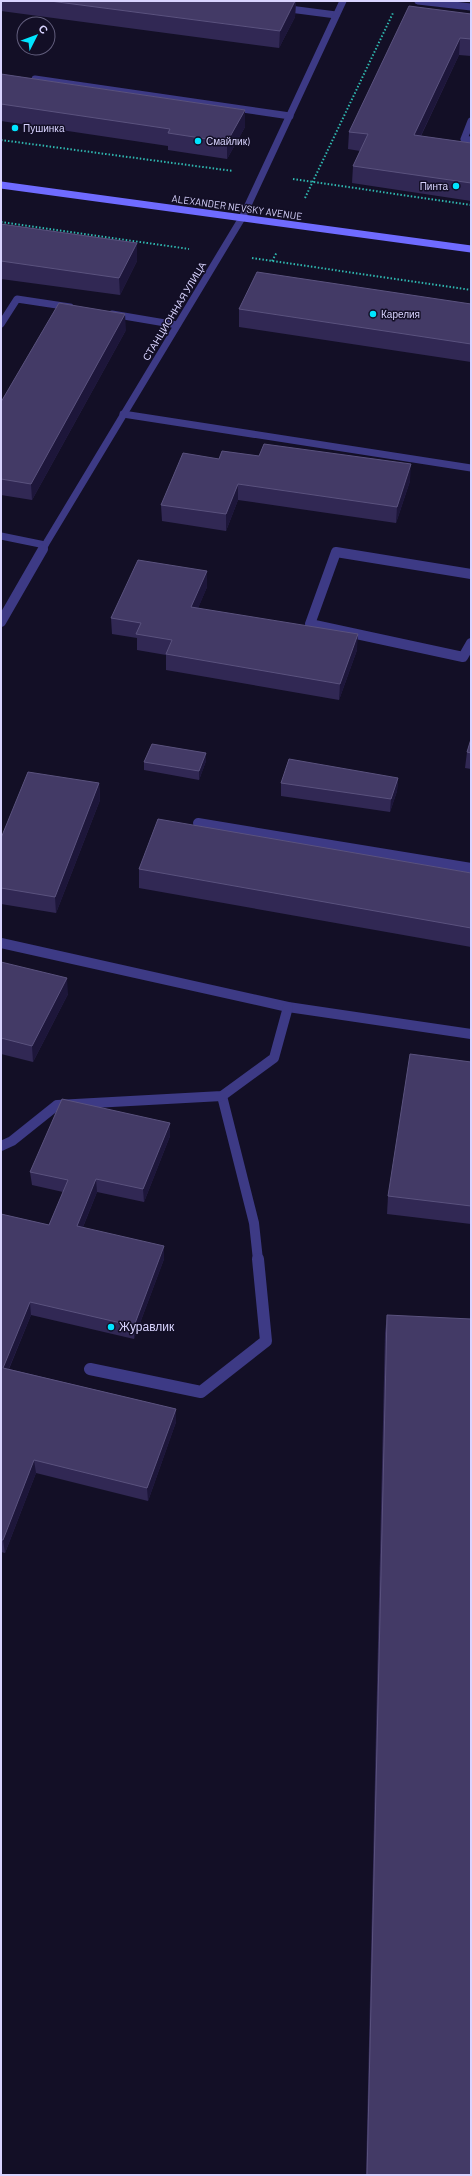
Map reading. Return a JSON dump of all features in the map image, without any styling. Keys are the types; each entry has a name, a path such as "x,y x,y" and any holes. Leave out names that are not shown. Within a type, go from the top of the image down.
{"main road":[{"name":"ALEXANDER NEVSKY AVENUE","path":"1,185 471,249"}],"street":[{"name":"СТАНЦИОННАЯ УЛИЦА","path":"1,622 123,414 242,218 343,1"},
{"path":"418,1 471,8"},
{"path":"273,7 336,15"},
{"path":"24,78 290,116"},
{"path":"471,121 464,139 471,140"},
{"path":"1,324 17,299 78,309"},
{"path":"101,312 177,325"},
{"path":"123,414 471,468"},
{"path":"1,536 45,545"},
{"path":"471,574 336,552 310,624 463,657 471,643"},
{"path":"198,823 471,868"},
{"path":"1,944 288,1007 471,1034"},
{"path":"1,1146 57,1105 222,1096 274,1058 288,1007"},
{"path":"90,1369 201,1392 266,1341 254,1223 222,1096"}],"path":[{"path":"272,261 292,224 395,8"}],"building":[{"path":"50,1 295,1 280,31"},
{"path":"409,6 471,14 471,39 460,38 414,135 471,143 471,183 353,166 368,134 349,132"},
{"path":"1,74 245,110 227,142 168,133 170,129 1,104"},
{"path":"1,224 137,243 119,278 1,261"},
{"path":"257,272 471,304 471,344 239,309"},
{"path":"59,303 125,314 31,484 1,479 1,402"},
{"path":"264,444 411,464 397,507 238,484 226,514 161,505 183,453 219,459 222,451 259,456"},
{"path":"138,560 207,571 191,607 358,634 340,684 166,654 172,640 136,634 141,623 111,618"},
{"path":"471,739 471,753 467,752"},
{"path":"152,744 206,753 199,771 144,762"},
{"path":"289,759 398,778 391,799 281,783"},
{"path":"28,772 99,783 55,897 1,888 1,838"},
{"path":"158,819 471,873 471,928 139,869"},
{"path":"1,962 67,978 32,1046 1,1038"},
{"path":"410,1054 471,1062 471,1206 388,1196"},
{"name":"Журавлик","path":"62,1099 170,1123 143,1189 96,1179 77,1226 164,1246 134,1326 30,1302 3,1368 176,1409 147,1488 34,1460 3,1540 1,1540 1,1214 49,1225 68,1180 30,1172"},
{"path":"387,1315 471,1319 471,2175 367,2175"}],"place":[{"name":"Пушинка","path":"15,128"},
{"name":"Смайлик)","path":"198,141"},
{"name":"Пинта","path":"456,186"},
{"name":"Карелия","path":"373,314"},
{"name":"Журавлик","path":"111,1327"}]}
